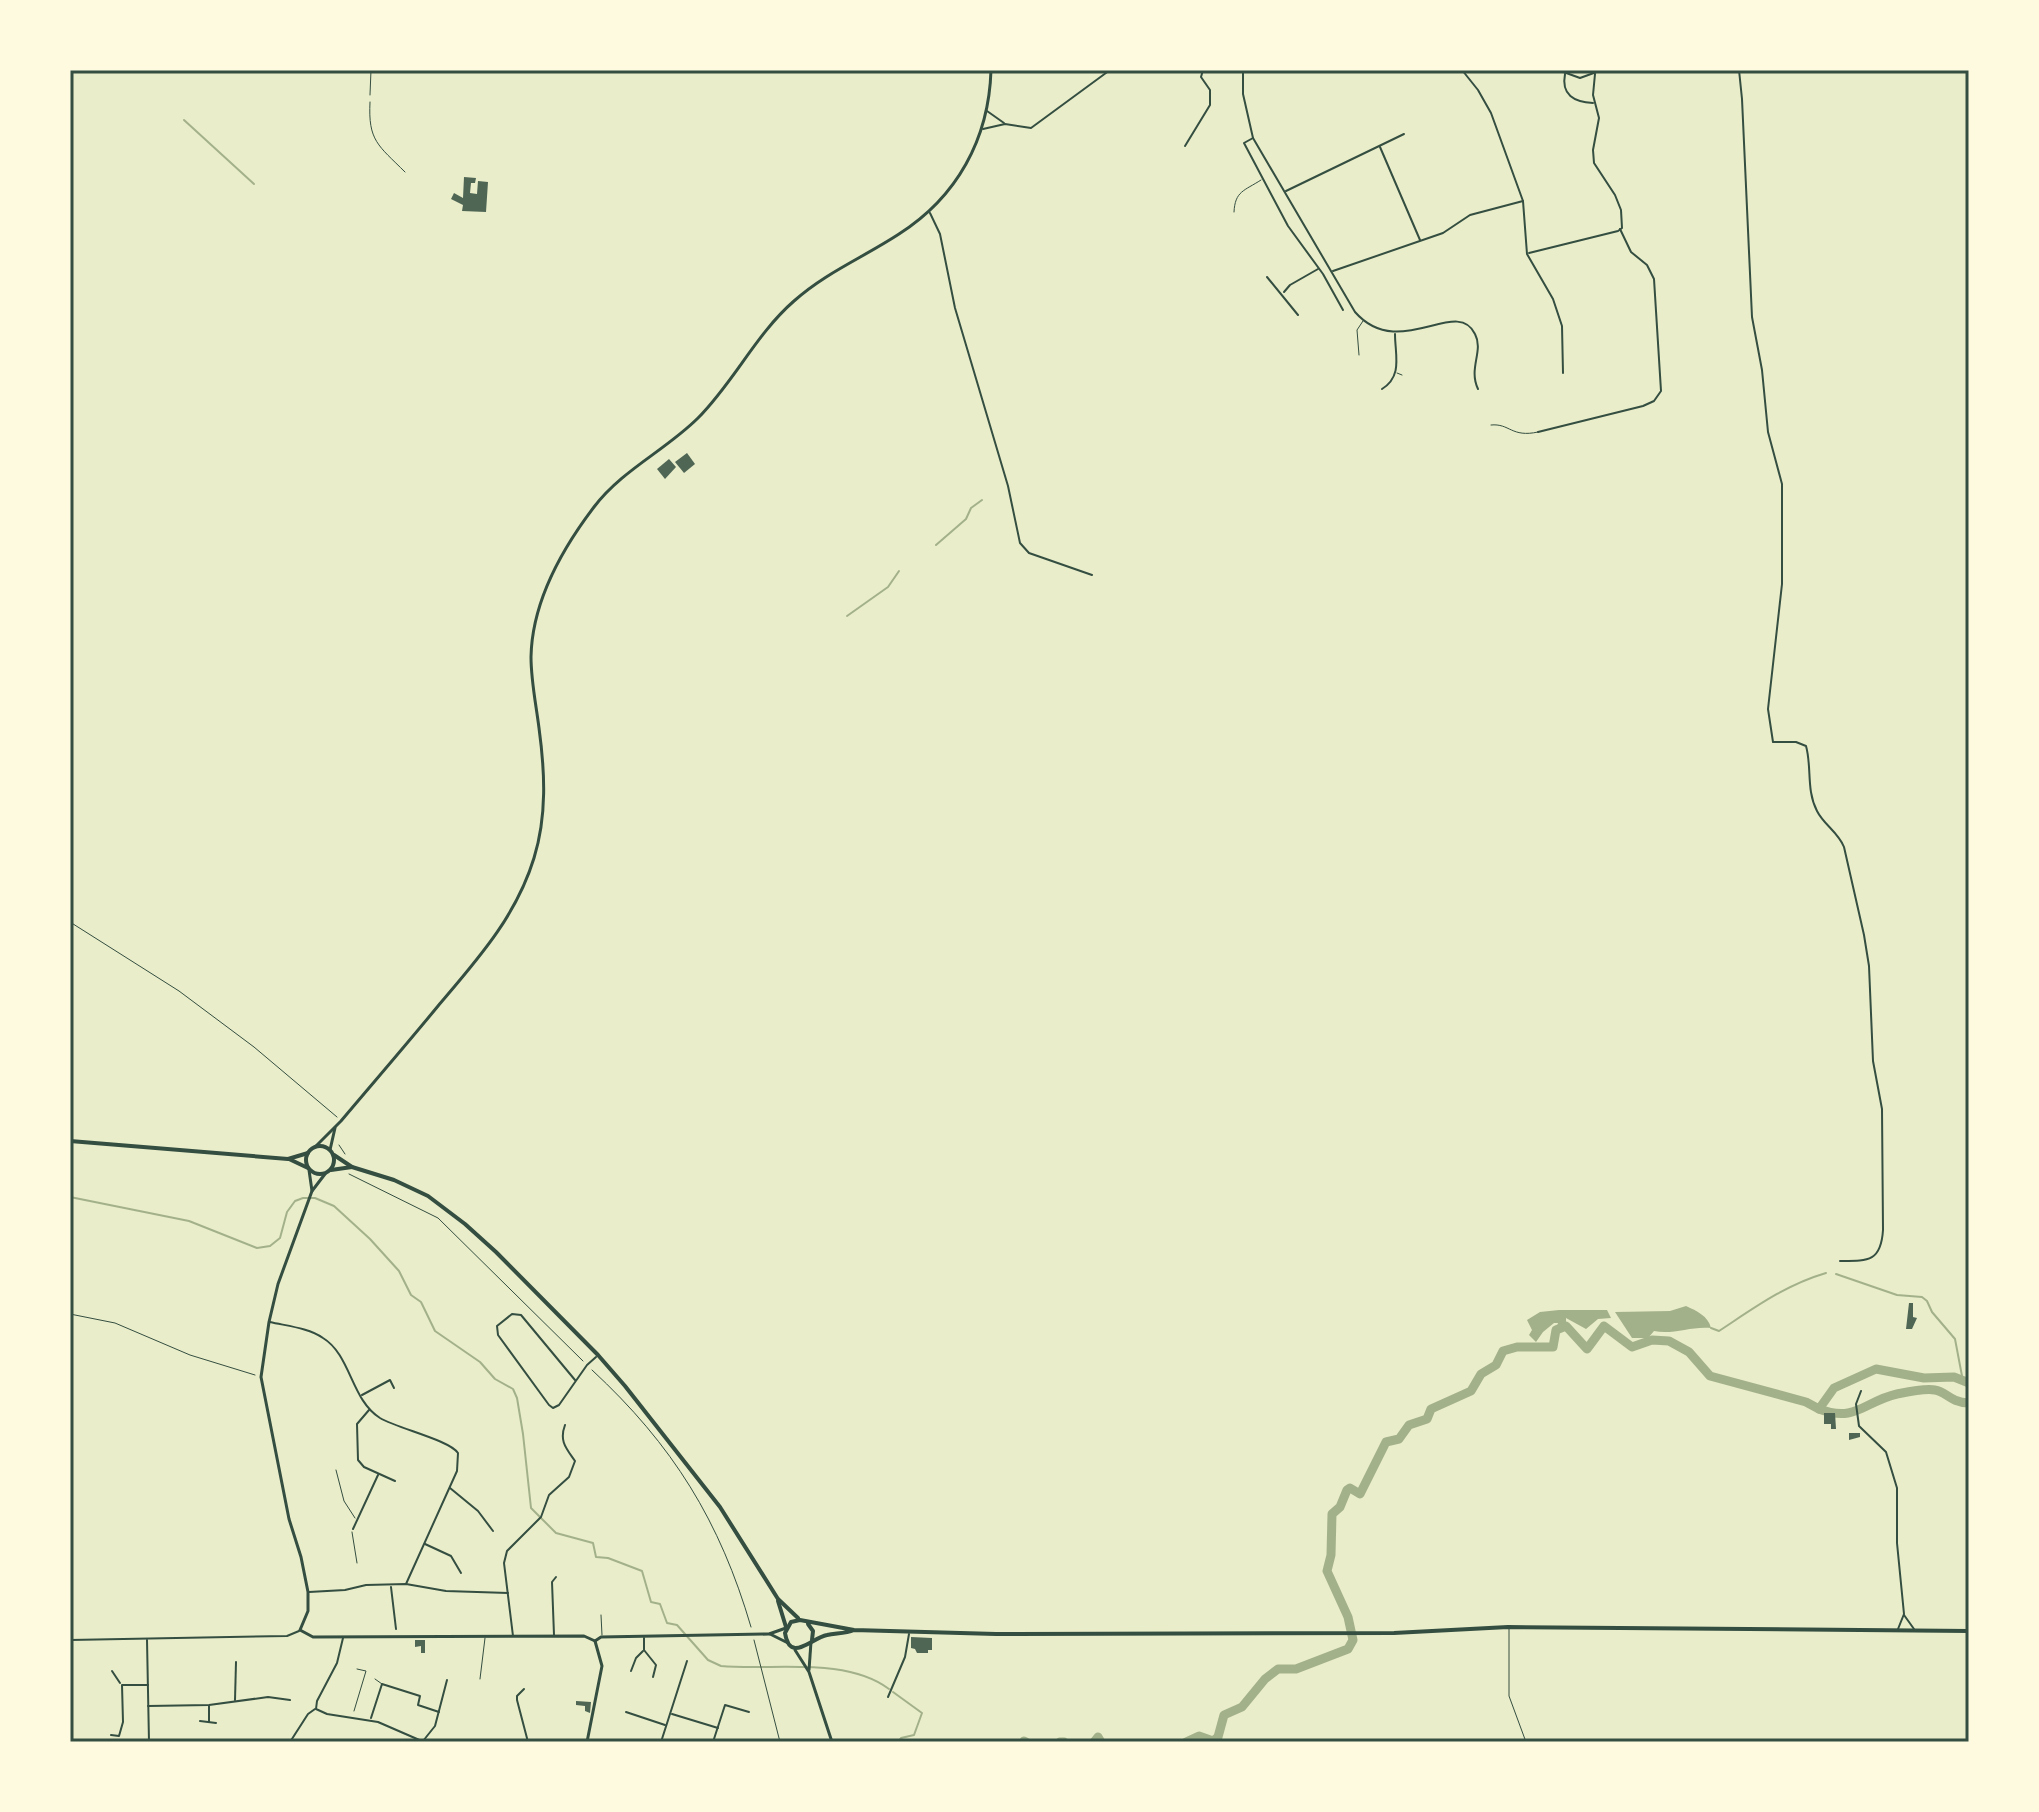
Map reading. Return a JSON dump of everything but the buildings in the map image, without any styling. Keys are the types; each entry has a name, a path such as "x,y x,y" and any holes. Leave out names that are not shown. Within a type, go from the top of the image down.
{"main road":[{"path":"288,1159 308,1153 335,1128 483,953 507,919 524,886 539,838 544,789 543,755 532,676 533,637 544,595 581,526 612,487 698,418 792,302 929,212 955,183 969,160 987,110 991,70"},
{"path":"330,1150 335,1128"},
{"path":"70,1141 288,1159 318,1175 325,1174"},
{"path":"315,1147 330,1150 352,1167 410,1187 450,1212 496,1252 598,1355 720,1507 778,1599 788,1612 800,1620 854,1630 909,1631 1357,1634 1508,1627 1969,1631"},
{"path":"308,1153 306,1159 312,1193"},
{"path":"331,1170 334,1155"},
{"path":"352,1167 331,1170 312,1193 278,1284 261,1377 289,1519 308,1592 308,1611 300,1630 313,1637 343,1638 396,1633 485,1637 584,1636 595,1641 602,1664 587,1742"},
{"path":"778,1599 788,1643"},
{"path":"595,1641 601,1637 769,1634 800,1620"},
{"path":"807,1622 813,1631 809,1672"},
{"path":"769,1634 802,1648 811,1641 854,1630"},
{"path":"794,1647 809,1672 832,1742"}],"street":[{"path":"982,129 1005,124 1026,128 1036,125 1110,70"},
{"path":"1185,146 1210,105 1210,90 1201,77 1203,70"},
{"path":"1218,70 1244,70 1243,94 1253,138 1363,321 1395,333 1418,330 1448,320 1467,324 1478,341 1472,375 1478,389"},
{"path":"1462,70 1491,113 1523,201 1527,254 1560,315 1564,340 1563,373"},
{"path":"1558,70 1580,78 1602,70"},
{"path":"1739,70 1752,317 1762,370 1768,432 1782,484 1782,584 1768,709 1771,737 1773,742 1796,742 1806,746 1809,786 1817,811 1839,836 1844,847 1864,935 1872,997 1873,1061 1882,1109 1883,1230 1880,1249 1877,1255 1865,1260 1840,1261"},
{"path":"1565,74 1563,84 1569,95 1583,102 1594,103"},
{"path":"1538,432 1643,406 1654,401 1661,391 1654,279 1647,265 1631,252 1620,229 1621,210 1615,195 1594,163 1593,150 1599,125 1594,103 1595,74"},
{"path":"987,110 1005,124"},
{"path":"1285,191 1404,134"},
{"path":"1253,138 1244,143 1288,226 1323,274 1343,310"},
{"path":"1379,146 1421,242"},
{"path":"1323,274 1421,242 1443,233 1470,215 1523,201"},
{"path":"929,212 940,234 955,308 1008,486 1020,543 1029,553 1092,575"},
{"path":"1527,254 1620,229"},
{"path":"1283,294 1290,285 1319,268"},
{"path":"1267,277 1298,315"},
{"path":"1382,389 1397,373 1395,333"},
{"path":"575,1380 521,1315 512,1314 497,1326 498,1335 551,1407 557,1408 575,1380 598,1355"},
{"path":"269,1322 323,1337 344,1361 350,1380 370,1409 384,1420 456,1449 459,1464 406,1584"},
{"path":"361,1395 390,1380 394,1388"},
{"path":"1861,1391 1856,1410 1859,1426 1886,1452 1894,1475 1904,1614 1898,1629"},
{"path":"370,1409 357,1424 356,1454 361,1465 395,1481"},
{"path":"513,1637 505,1554 541,1517 549,1495 565,1483 575,1467 575,1461 562,1438 565,1425"},
{"path":"353,1529 378,1474"},
{"path":"449,1488 478,1511 493,1531"},
{"path":"424,1543 451,1556 461,1573"},
{"path":"554,1636 552,1582 556,1577"},
{"path":"308,1592 406,1584 446,1591 509,1593"},
{"path":"392,1586 396,1633"},
{"path":"1904,1614 1915,1630"},
{"path":"70,1640 287,1636 300,1630"},
{"path":"888,1697 905,1657 909,1631"},
{"path":"644,1637 644,1650 656,1665 653,1677"},
{"path":"316,1709 317,1701 334,1670 343,1638"},
{"path":"147,1639 149,1742"},
{"path":"631,1671 636,1658 644,1650"},
{"path":"661,1742 687,1661"},
{"path":"235,1701 236,1662"},
{"path":"111,1735 119,1736 122,1728 122,1685 112,1671"},
{"path":"316,1709 327,1714 371,1720 424,1742 435,1726 447,1680"},
{"path":"371,1720 382,1684 420,1696 415,1714"},
{"path":"122,1685 148,1685"},
{"path":"524,1689 517,1700 528,1742"},
{"path":"148,1706 209,1705 268,1697 290,1700"},
{"path":"209,1705 209,1722"},
{"path":"418,1705 439,1712"},
{"path":"713,1742 725,1705 749,1712"},
{"path":"290,1742 308,1714 316,1709"},
{"path":"626,1712 667,1726"},
{"path":"671,1714 718,1728"},
{"path":"200,1721 216,1723"}],"lane":[{"path":"370,102 371,133 405,172"},
{"path":"1234,212 1239,194 1264,178"},
{"path":"1359,355 1357,330 1363,321"},
{"path":"1397,373 1402,375"},
{"path":"1491,425 1498,424 1523,435 1538,432"},
{"path":"336,1470 344,1501 357,1519"},
{"path":"353,1529 357,1563"},
{"path":"601,1615 601,1637"},
{"path":"1508,1627 1509,1696 1516,1722 1526,1742"},
{"path":"480,1679 485,1637"},
{"path":"375,1679 382,1684"}],"path":[{"path":"370,102 371,70"},
{"path":"70,922 179,991 254,1047 330,1113 337,1115 334,1117"},
{"path":"342,1171 438,1218 646,1425 674,1459 721,1542 749,1623"},
{"path":"70,1314 115,1323 190,1355 261,1377"},
{"path":"754,1640 780,1742"},
{"path":"353,1718 355,1700 366,1671 357,1669"}],"shaded area":[{"path":"1686,1306 1705,1317 1711,1328 1654,1331 1648,1338 1632,1338 1615,1312 1670,1311"},
{"path":"1607,1310 1611,1318 1598,1319 1586,1329 1566,1318 1566,1326 1556,1330 1558,1323 1554,1323 1536,1342 1529,1335 1532,1330 1527,1320 1540,1312"}],"waterway":[{"path":"184,120 254,184"},
{"path":"936,545 982,500"},
{"path":"847,616 888,587 899,571"},
{"path":"70,1197 189,1221 257,1248 270,1246 280,1238 287,1212 295,1201 315,1198 334,1206 399,1271 411,1295 421,1302 435,1331 480,1362 495,1379 513,1389 523,1434 531,1508 556,1533 593,1543 596,1557 608,1558 642,1571 651,1602 660,1604 667,1623 677,1625 708,1660 721,1666 808,1667 851,1672 889,1689"},
{"path":"1711,1328 1719,1331 1783,1291 1826,1273"},
{"path":"1836,1274 1897,1295 1922,1297 1927,1301 1932,1312 1955,1339 1962,1376"},
{"path":"1186,1742 1199,1736 1213,1741 1218,1737 1224,1715 1242,1707 1265,1679 1278,1669 1296,1669 1348,1649 1353,1640 1348,1617 1327,1571 1331,1555 1332,1514 1340,1507 1347,1490 1350,1488 1360,1494 1386,1442 1399,1439 1409,1425 1427,1419 1431,1409 1471,1391 1481,1374 1496,1365 1503,1351 1517,1347 1553,1347 1556,1330 1566,1326 1587,1349 1604,1326 1632,1347 1652,1340 1669,1341 1689,1352 1710,1376 1806,1402 1819,1409 1834,1388 1876,1369 1924,1378 1954,1377 1969,1383"},
{"path":"1819,1409 1842,1414 1886,1397 1926,1390 1939,1391 1957,1401 1969,1403"},
{"path":"893,1692 922,1713 914,1735 901,1738 898,1742"},
{"path":"1094,1742 1098,1737 1101,1742"}]}
